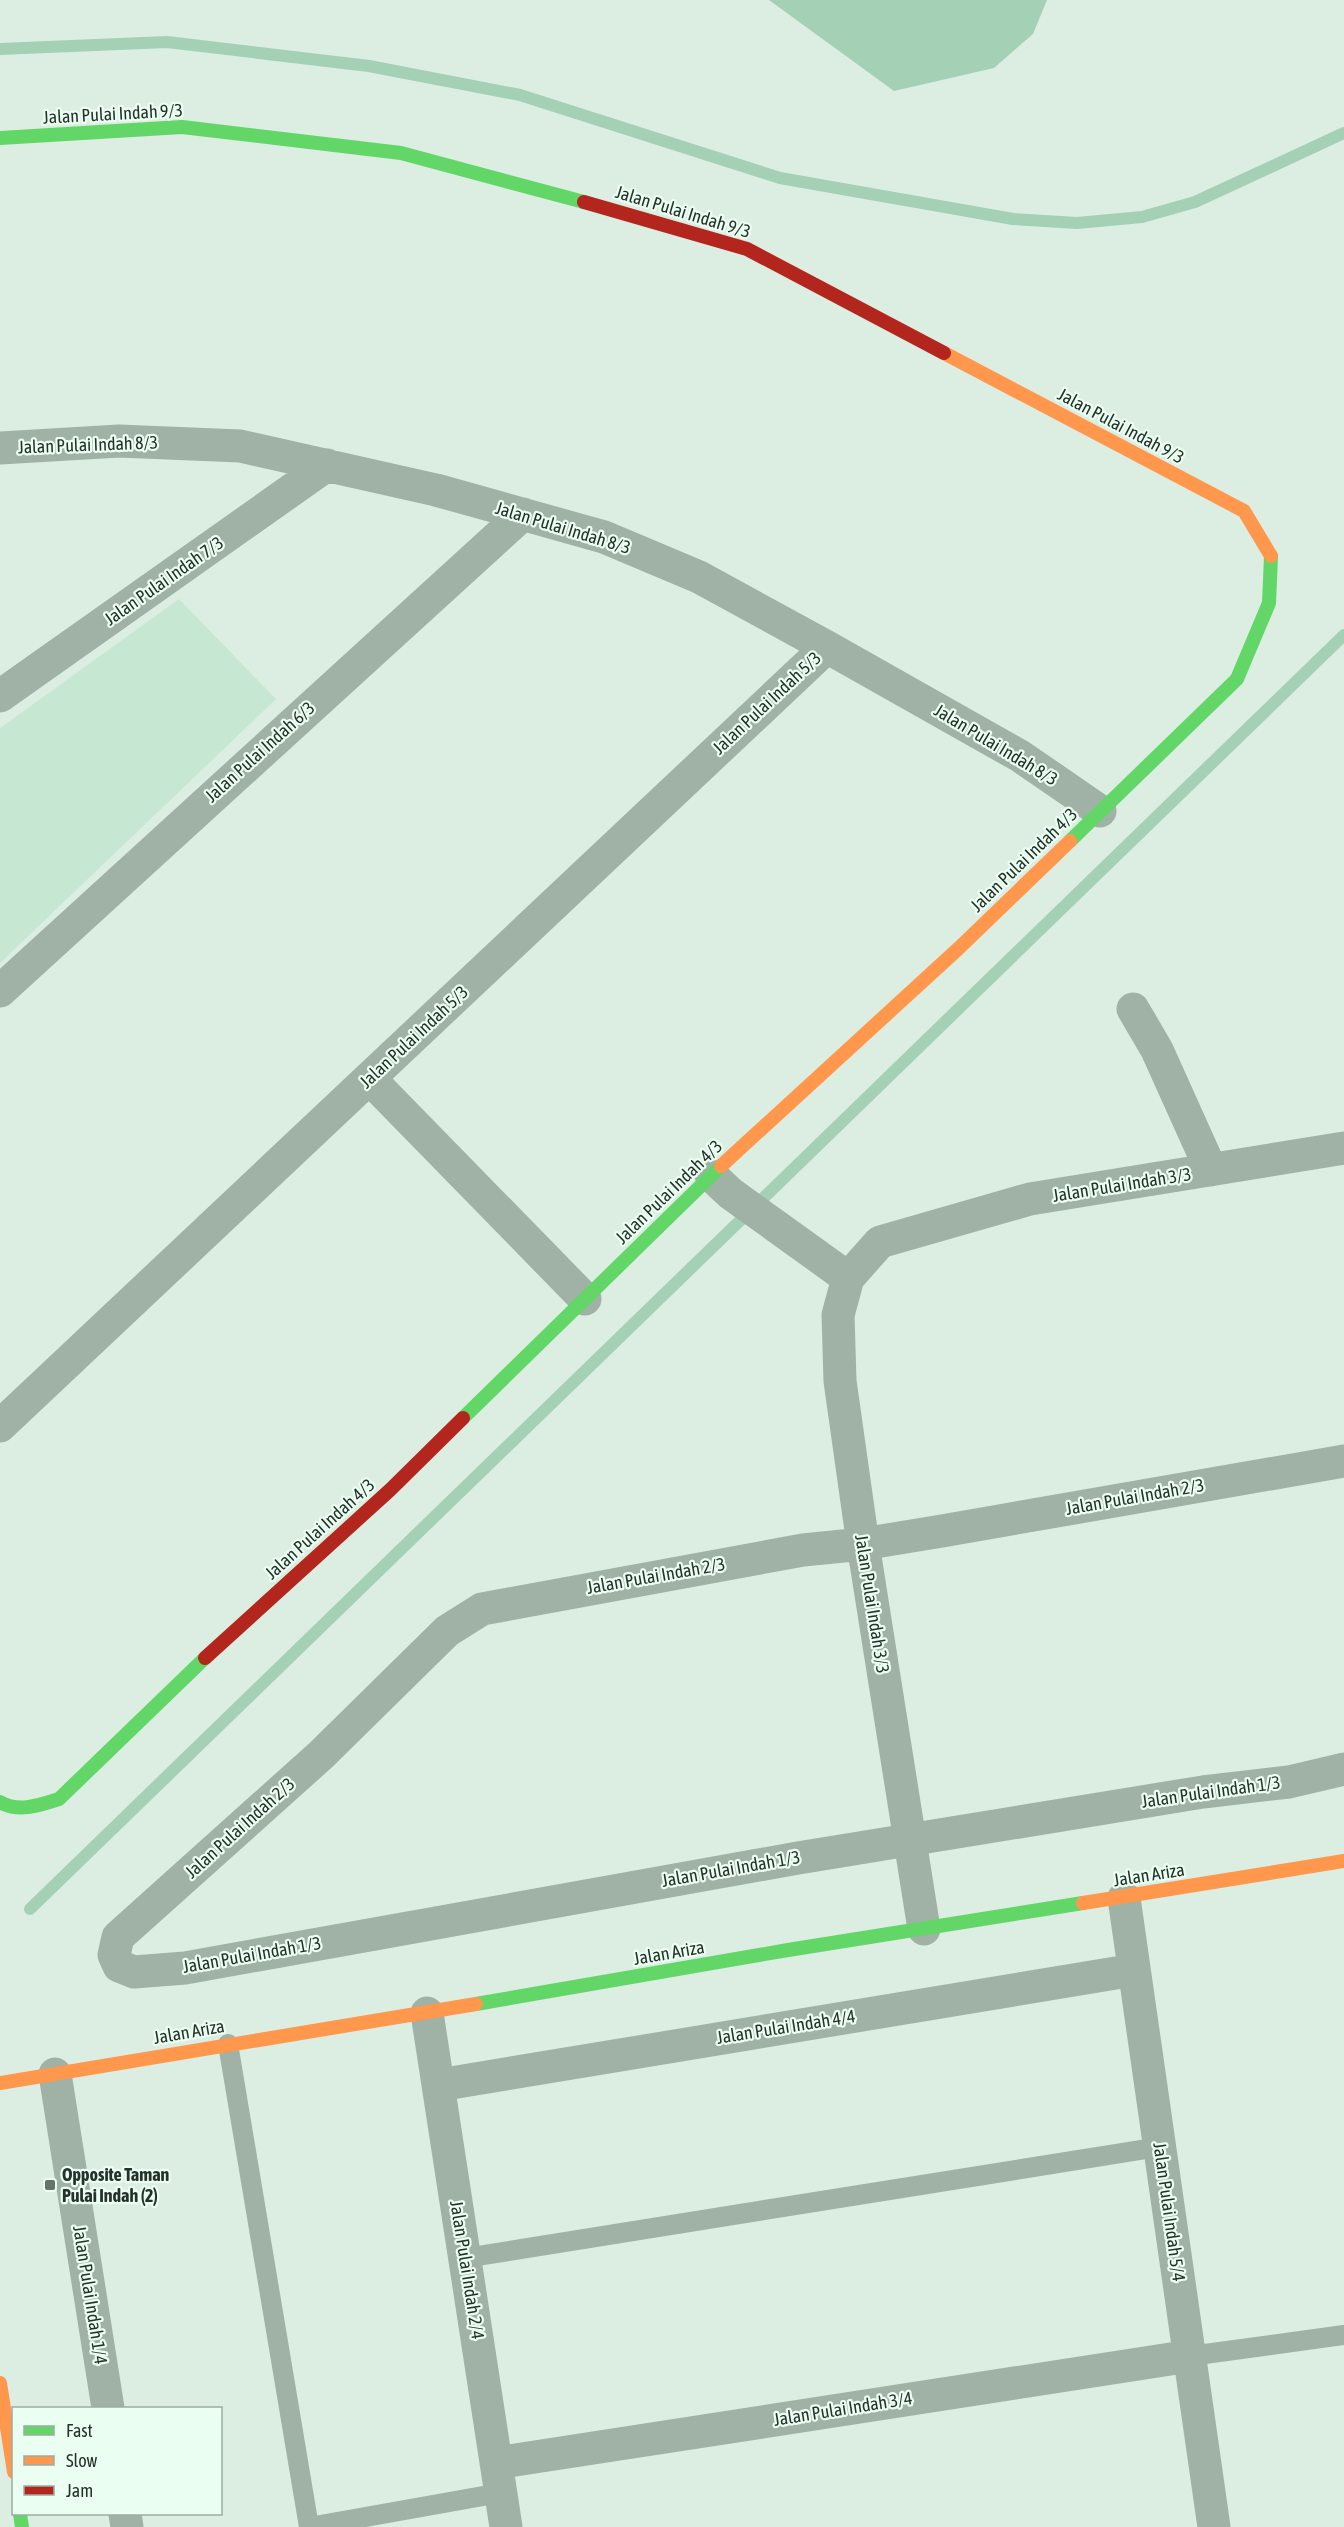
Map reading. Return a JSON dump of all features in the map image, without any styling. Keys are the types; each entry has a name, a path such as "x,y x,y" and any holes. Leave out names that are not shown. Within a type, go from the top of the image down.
{"street":[{"name":"Jalan Pulai Indah 9/3","path":"0,138 182,127 401,153 683,229 747,249 1244,511 1272,559"},
{"name":"Jalan Pulai Indah 8/3","path":"0,448 119,441 240,446 436,490 604,537 699,577 827,647 1020,756 1100,811"},
{"name":"Jalan Pulai Indah 7/3","path":"0,696 327,465"},
{"name":"Jalan Pulai Indah 6/3","path":"0,991 523,514"},
{"name":"Jalan Pulai Indah 4/3","path":"0,1802 30,1808 59,1799 174,1686 390,1490 585,1299 716,1179 1238,679 1269,603 1272,559"},
{"name":"Jalan Pulai Indah 5/3","path":"0,1426 827,647"},
{"path":"1132,1009 1157,1050 1210,1170"},
{"path":"370,1079 585,1299"},
{"name":"Jalan Pulai Indah 3/3","path":"924,1929 863,1544 840,1381 838,1315 848,1278 880,1242 1030,1199 1344,1148"},
{"path":"716,1179 730,1193 848,1278"},
{"name":"Jalan Pulai Indah 2/3","path":"119,1966 114,1955 118,1937 321,1755 447,1631 482,1609 803,1550 863,1544 1344,1461"},
{"name":"Jalan Pulai Indah 1/3","path":"119,1966 134,1972 184,1968 910,1839 1192,1794 1289,1782 1344,1769"},
{"name":"Jalan Ariza","path":"0,2083 1344,1861"},
{"name":"Jalan Pulai Indah 5/4","path":"1124,1898 1214,2527"},
{"name":"Jalan Pulai Indah 4/4","path":"439,2085 1134,1970"},
{"name":"Jalan Pulai Indah 2/4","path":"427,2013 506,2527"},
{"name":"Jalan Pulai Indah 1/4","path":"55,2074 108,2407"},
{"name":"Jalan Pulai Indah 3/4","path":"498,2478 1190,2356"},
{"path":"0,2383 12,2459"}],"lane":[{"path":"228,2044 309,2527 498,2478"},
{"path":"465,2258 1160,2147"},
{"path":"1190,2356 1344,2335"}],"shaded area":[{"path":"769,0 1047,0 1033,34 994,68 894,91"},
{"path":"179,599 276,699 0,963 0,728"}],"waterway":[{"path":"0,49 167,42 369,66 520,95 780,178 1013,219 1077,223 1142,217 1195,202 1344,133"},
{"path":"30,1909 1344,635"}],"traffic: fast":[{"path":"0,138 182,127 401,153 584,202"},
{"path":"1070,841 1237,679 1269,603 1271,556"},
{"path":"463,1418 721,1166"},
{"path":"0,1802 22,1807 59,1799 205,1658"},
{"path":"476,2004 788,1950 1083,1903"},
{"path":"20,2515 22,2527"}],"traffic: slow":[{"path":"944,353 1244,511 1271,556"},
{"path":"721,1166 959,948 1070,841"},
{"path":"1083,1903 1344,1861"},
{"path":"0,2083 476,2004"},
{"path":"0,2383 12,2459"}],"traffic: jam":[{"path":"584,202 747,249 944,353"},
{"path":"205,1658 390,1490 463,1418"}],"place":[{"name":"Opposite Taman Pulai Indah (2)","path":"50,2185"}]}
